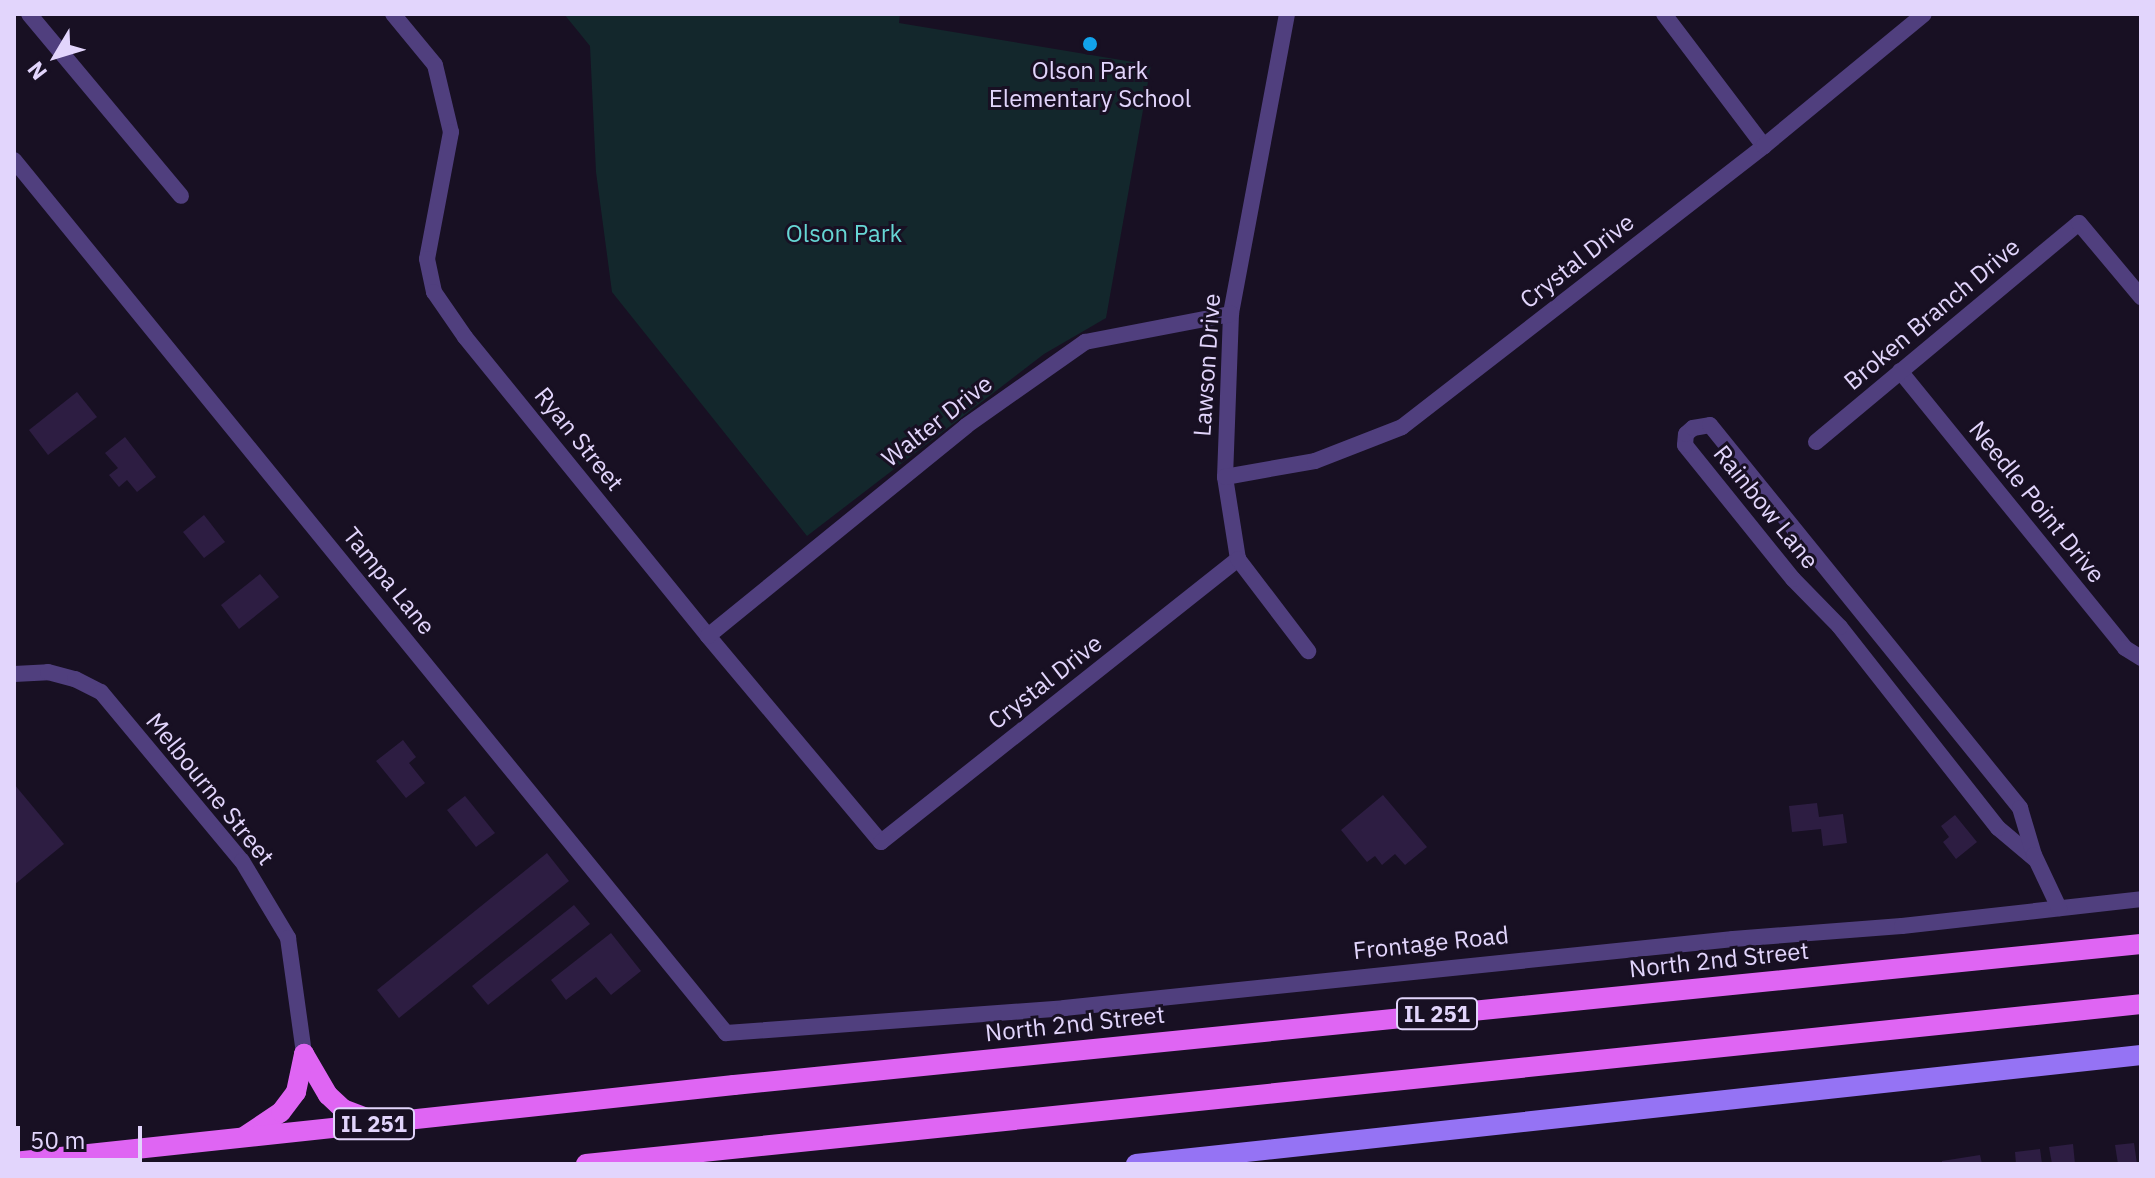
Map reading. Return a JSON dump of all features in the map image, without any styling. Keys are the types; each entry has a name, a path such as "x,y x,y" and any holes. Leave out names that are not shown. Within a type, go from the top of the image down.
{"main road":[{"name":"North 2nd Street","path":"14,1162 734,1085 2141,944"},
{"path":"586,1164 2141,1004"},
{"path":"304,1054 328,1095 343,1109 381,1124"},
{"path":"241,1139 281,1112 296,1092 304,1054"}],"street":[{"name":"Ryan Street","path":"393,14 435,65 451,132 427,259 434,292 465,337 708,636 881,842"},
{"name":"Lawson Drive","path":"1287,14 1231,314 1225,477 1238,559 1308,651"},
{"path":"1664,14 1764,146"},
{"name":"Crystal Drive","path":"1225,477 1315,461 1402,427 1764,146 1924,14"},
{"path":"32,15 181,196"},
{"name":"Tampa Lane","path":"14,160 726,1033"},
{"name":"Broken Branch Drive","path":"1816,442 2079,223 2141,297"},
{"name":"Walter Drive","path":"708,636 966,426 1085,342 1231,314"},
{"name":"Needle Point Drive","path":"1900,371 2125,648 2141,658"},
{"name":"Rainbow Lane","path":"2035,859 1998,828 1840,627 1793,579 1685,445 1686,434 1693,428 1710,425 2020,808 2035,859 2059,908"},
{"name":"Crystal Drive","path":"881,842 1238,559"},
{"name":"Melbourne Street","path":"14,674 48,672 75,679 101,692 242,861 288,938 304,1054"},
{"name":"Frontage Road","path":"726,1033 1064,1008 2141,899"},
{"path":"1136,1164 2141,1055"}],"green space":[{"name":"Olson Park","path":"564,14 900,14 899,23 1151,65 1106,318 1044,354 807,536 612,292 596,172 590,46"}],"building":[{"path":"77,392 97,417 48,455 29,430"},
{"path":"125,437 156,477 137,492 127,480 119,487 109,475 118,468 105,453"},
{"path":"204,515 225,542 204,558 183,532"},
{"path":"260,574 279,597 239,629 221,605"},
{"path":"403,740 416,757 409,763 425,783 406,798 376,761"},
{"path":"14,784 64,844 14,885"},
{"path":"1383,795 1427,847 1405,865 1395,854 1382,865 1375,856 1367,862 1341,830"},
{"path":"465,796 495,833 476,847 447,810"},
{"path":"1817,803 1819,817 1843,814 1847,843 1823,846 1821,829 1792,832 1789,806"},
{"path":"1955,815 1977,842 1956,859 1943,842 1949,837 1941,826"},
{"path":"547,853 569,881 399,1018 377,990"},
{"path":"574,905 590,924 488,1005 472,986"},
{"path":"611,933 641,971 611,995 596,977 566,1000 551,980"},
{"path":"2134,1143 2137,1164 2118,1164 2115,1145"},
{"path":"2073,1144 2075,1164 2052,1164 2049,1147"},
{"path":"2040,1149 2042,1164 2016,1164 2015,1152"},
{"path":"1980,1155 1982,1164 1942,1164 1942,1161"}],"place":[{"name":"Olson Park Elementary School","path":"1090,44"}]}
